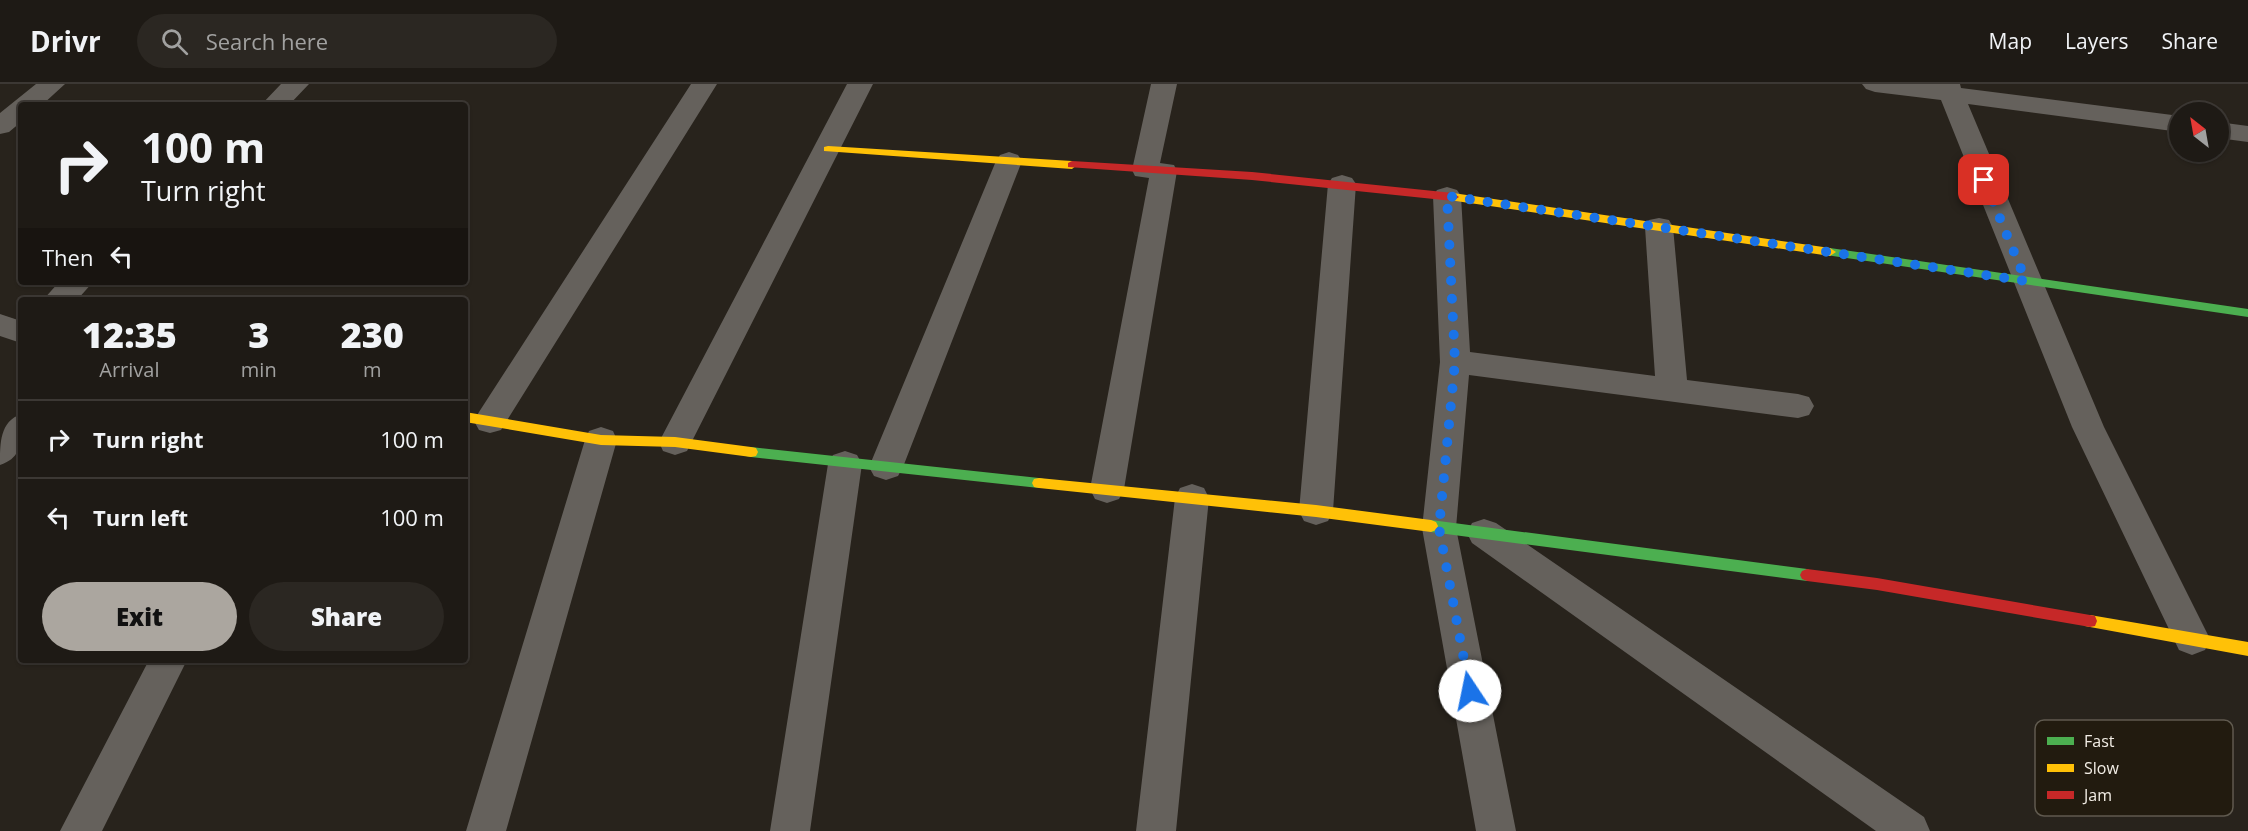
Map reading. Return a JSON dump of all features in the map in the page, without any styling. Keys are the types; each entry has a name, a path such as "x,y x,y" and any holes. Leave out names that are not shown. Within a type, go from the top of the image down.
{"street":[{"path":"30,102 52,84"},
{"path":"277,102 296,84"},
{"path":"704,84 478,419 601,440 675,442 845,464 885,466 1316,511 1877,584 2248,649"},
{"path":"675,442 860,84"},
{"path":"1107,489 1155,170 1164,84"},
{"path":"1875,84 1948,89 2169,122"},
{"path":"1948,89 2088,427 2192,639"},
{"path":"0,126 18,111"},
{"path":"2229,131 2248,134"},
{"path":"828,149 1342,184 1447,196 2248,313"},
{"path":"885,466 1009,161"},
{"path":"1316,511 1342,184"},
{"path":"1447,196 1455,362 1439,528 1496,831"},
{"path":"1659,227 1672,389"},
{"path":"60,297 74,285"},
{"path":"0,325 18,331"},
{"path":"1455,362 1798,406"},
{"path":"0,452 18,430"},
{"path":"486,831 601,440"},
{"path":"790,831 845,464"},
{"path":"1156,831 1192,498"},
{"path":"1484,533 1910,831"},
{"path":"81,831 166,663"}],"traffic: fast":[{"path":"1830,252 2248,313"},
{"path":"751,452 1039,483"},
{"path":"1431,526 1807,575"}],"traffic: slow":[{"path":"828,149 1072,165"},
{"path":"1453,197 1830,252"},
{"path":"468,418 601,440 675,442 751,452"},
{"path":"1039,483 1316,511 1431,526"},
{"path":"2090,621 2248,649"}],"traffic: jam":[{"path":"1072,165 1252,176 1453,197"},
{"path":"1807,575 1877,584 2090,621"}],"route":[{"path":"1470,691 1439,528 1455,362 1447,196 2026,281 1984,180"}]}
